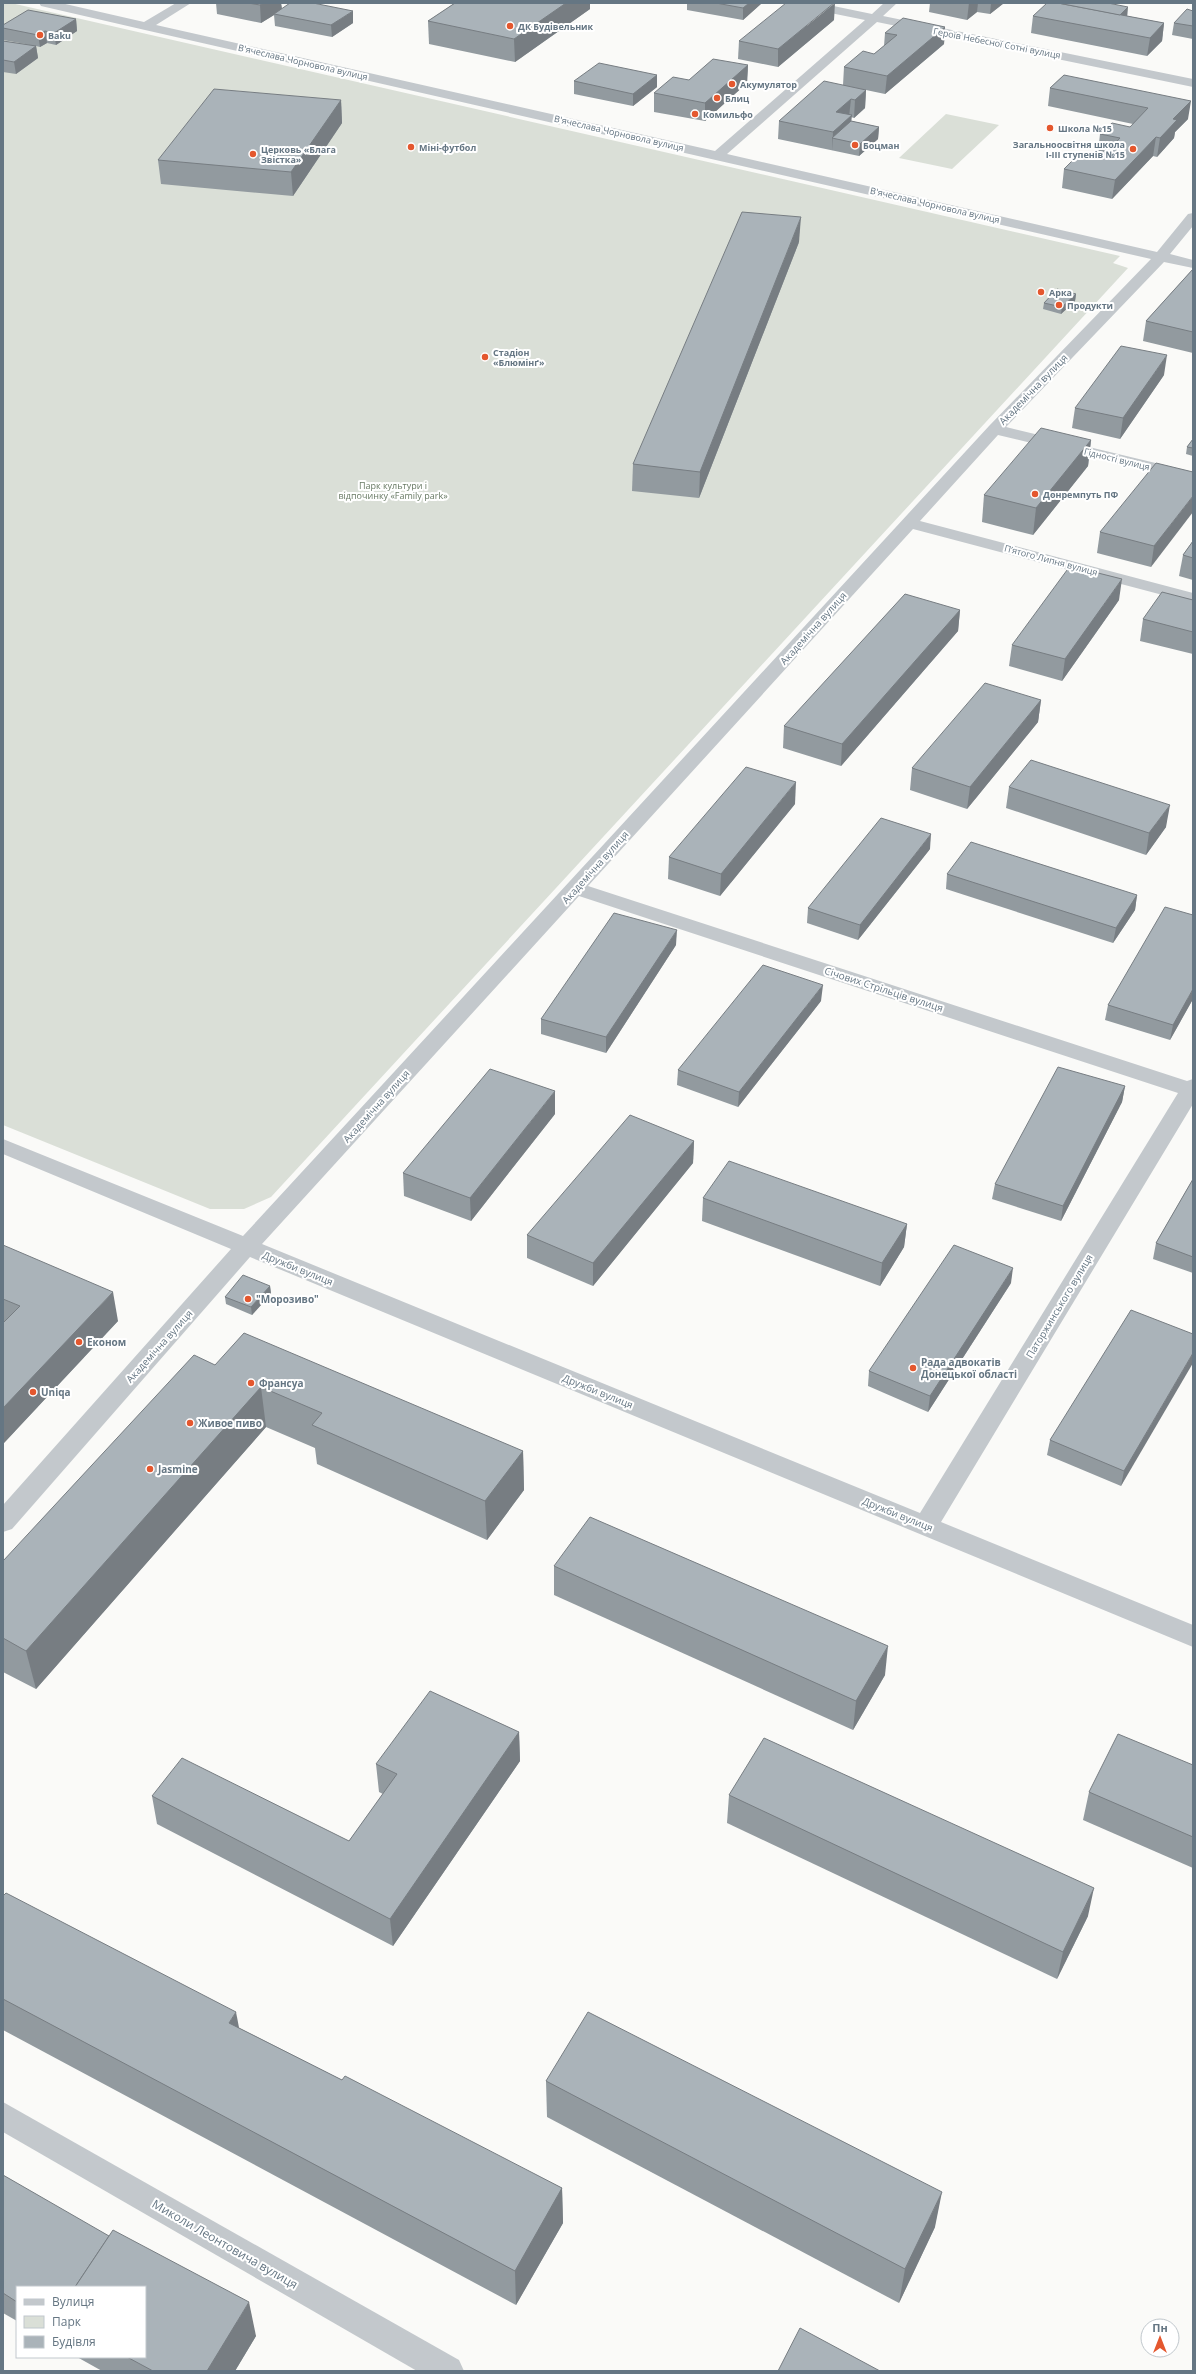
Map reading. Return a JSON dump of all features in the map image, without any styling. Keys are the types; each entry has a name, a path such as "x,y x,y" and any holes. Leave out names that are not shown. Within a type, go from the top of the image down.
{"street":[{"name":"В'ячеслава Чорновола вулиця","path":"45,3 1193,264"},
{"path":"145,26 185,3"},
{"name":"Героїв Небесної Сотні вулиця","path":"802,3 1193,83"},
{"path":"717,156 891,3"},
{"name":"Академічна вулиця","path":"3,1522 247,1246 995,429 1160,256 1193,217"},
{"name":"Гідності вулиця","path":"995,429 1193,478"},
{"name":"П’ятого Липня вулиця","path":"909,523 1193,598"},
{"name":"Січових Стрільців вулиця","path":"575,888 1192,1089"},
{"name":"Паторжинського вулиця","path":"925,1526 1192,1089"},
{"name":"Дружби вулиця","path":"3,1146 1193,1636"},
{"name":"Миколи Леонтовича вулиця","path":"3,2116 448,2371"}],"green space":[{"name":"Парк культури і відпочинку «Family park»","path":"3,3 11,3 1120,256 1113,263 1128,268 271,1197 244,1209 210,1209 3,1125"},
{"path":"946,114 999,125 952,169 899,158"}],"building":[{"path":"248,3 263,3 260,5"},
{"path":"290,3 313,3 353,11 331,25 274,14"},
{"path":"455,3 566,3 514,39 428,21"},
{"path":"716,3 749,3 743,8"},
{"path":"786,3 834,3 778,49 739,41"},
{"path":"1047,3 1058,3 1164,23 1150,38 1033,16"},
{"path":"1058,3 1108,3 1128,7 1120,15"},
{"path":"1187,9 1193,11 1193,26 1174,23"},
{"path":"28,10 76,19 54,33 45,31 38,35 3,28 3,25"},
{"path":"903,18 945,27 887,76 844,67 863,51 874,54 897,35 885,33"},
{"path":"3,41 36,46 14,62 3,60"},
{"path":"713,59 748,65 705,103 654,93 673,77 689,80"},
{"path":"599,63 657,75 633,94 574,81"},
{"path":"1064,75 1191,101 1173,119 1177,120 1160,138 1156,137 1115,180 1064,169 1079,154 1100,159 1120,138 1100,134 1112,123 1130,127 1148,108 1050,88"},
{"path":"824,81 866,90 855,100 851,99 836,112 852,115 833,132 779,121"},
{"path":"214,89 341,100 291,172 158,160"},
{"path":"851,121 879,127 860,144 832,138"},
{"path":"742,212 801,217 700,472 633,464"},
{"path":"1193,269 1193,332 1146,321"},
{"path":"1057,289 1076,294 1062,307 1044,303"},
{"path":"1121,346 1167,355 1123,418 1075,408"},
{"path":"1041,428 1091,440 1036,508 984,495"},
{"path":"1193,439 1193,448 1187,447"},
{"path":"1156,463 1193,472 1193,496 1154,546 1100,532"},
{"path":"1193,541 1193,558 1183,555"},
{"path":"1070,566 1122,579 1065,659 1012,645"},
{"path":"1162,592 1193,600 1193,632 1143,619"},
{"path":"905,594 960,610 842,744 784,726"},
{"path":"985,683 1041,700 970,787 912,768"},
{"path":"1031,760 1170,805 1149,833 1009,787"},
{"path":"746,767 796,782 721,874 669,857"},
{"path":"881,818 931,834 860,925 808,908"},
{"path":"971,842 1137,895 1116,928 947,874"},
{"path":"1165,907 1193,915 1193,989 1173,1025 1108,1005"},
{"path":"614,913 677,930 606,1037 541,1019"},
{"path":"763,965 823,985 739,1092 678,1070"},
{"path":"1058,1067 1125,1086 1063,1206 995,1184"},
{"path":"490,1069 555,1091 470,1198 403,1173"},
{"path":"630,1115 694,1141 593,1263 527,1235"},
{"path":"729,1161 907,1224 882,1263 703,1198"},
{"path":"1193,1179 1193,1257 1156,1243"},
{"path":"3,1245 113,1292 3,1408 3,1323 20,1306 3,1299"},
{"path":"954,1245 1013,1268 930,1396 869,1371"},
{"path":"243,1275 270,1286 251,1307 225,1297"},
{"path":"1131,1310 1193,1334 1193,1353 1124,1471 1050,1440"},
{"path":"244,1333 523,1451 485,1501 312,1425 322,1413 261,1387 26,1651 3,1638 3,1561 194,1355 215,1365"},
{"path":"590,1517 888,1646 856,1701 554,1566"},
{"path":"430,1691 519,1732 390,1919 152,1796 182,1758 349,1841 397,1774 376,1764"},
{"path":"1118,1734 1193,1765 1193,1837 1089,1792"},
{"path":"764,1738 1094,1888 1063,1952 729,1795"},
{"path":"6,1893 236,2012 229,2023 342,2080 345,2076 562,2188 515,2271 3,1999 3,1896"},
{"path":"588,2012 942,2192 905,2269 546,2081"},
{"path":"3,2175 109,2236 76,2286 16,2286 16,2301 3,2293"},
{"path":"113,2230 249,2302 207,2371 153,2371 129,2358 146,2358 146,2286 76,2286"},
{"path":"800,2328 880,2371 778,2371"}],"place":[{"name":"ДК Будівельник","path":"510,26"},
{"name":"Baku","path":"40,35"},
{"name":"Акумулятор","path":"732,84"},
{"name":"Блиц","path":"717,98"},
{"name":"Комильфо","path":"695,114"},
{"name":"Школа №15","path":"1050,128"},
{"name":"Боцман","path":"855,145"},
{"name":"Міні-футбол","path":"411,147"},
{"name":"Загальноосвітня школа І-ІІІ ступенів №15","path":"1133,149"},
{"name":"Церковь «Блага Звістка»","path":"253,154"},
{"name":"Арка","path":"1041,292"},
{"name":"Продукти","path":"1059,305"},
{"name":"Стадіон «Блюмінґ»","path":"485,357"},
{"name":"Донремпуть ПФ","path":"1035,494"},
{"name":"\"Морозиво\"","path":"248,1299"},
{"name":"Економ","path":"79,1342"},
{"name":"Рада адвокатів Донецької області","path":"913,1368"},
{"name":"Франсуа","path":"251,1383"},
{"name":"Uniqa","path":"33,1392"},
{"name":"Живое пиво","path":"190,1423"},
{"name":"Jasmine","path":"150,1469"}]}
